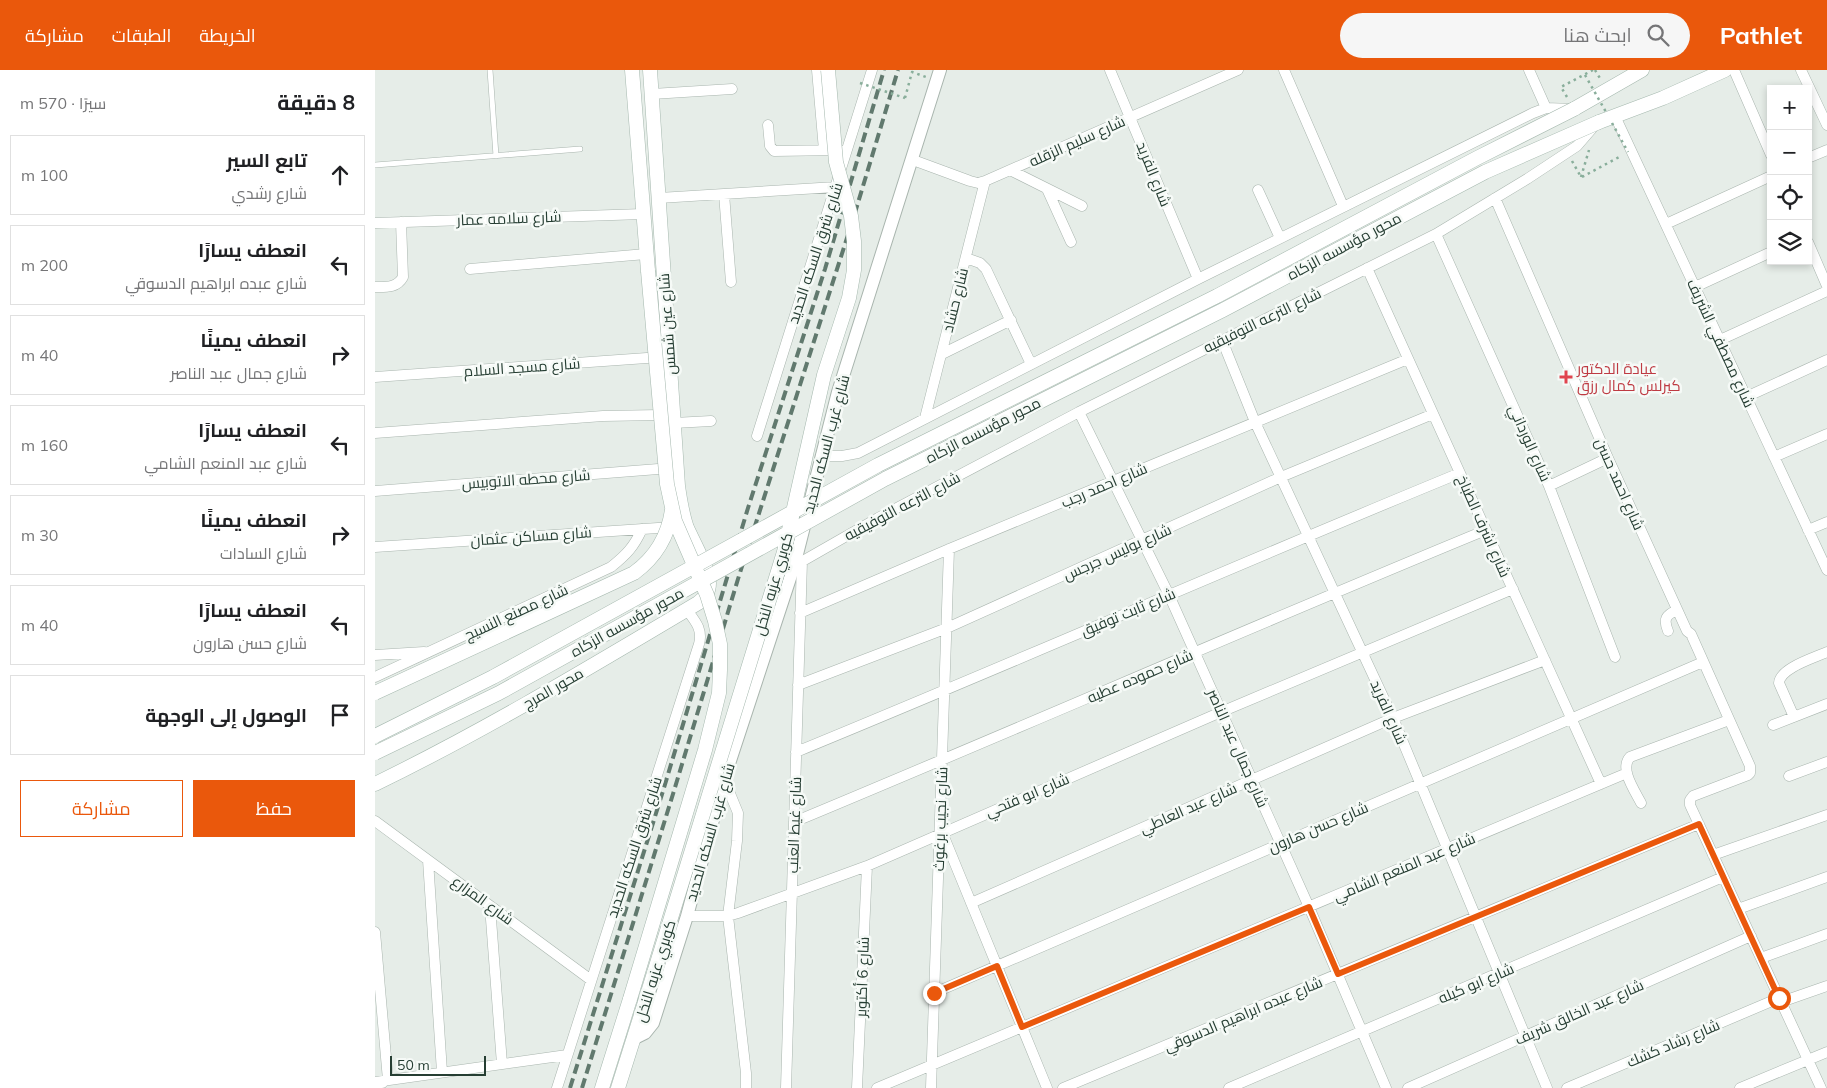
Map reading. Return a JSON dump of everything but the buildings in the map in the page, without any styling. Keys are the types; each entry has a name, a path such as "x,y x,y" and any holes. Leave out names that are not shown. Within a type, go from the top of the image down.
{"main road":[{"name":"شارع عين شمس","path":"632,70 648,271"},
{"name":"شارع عين شمس","path":"650,70 676,467 681,506 686,526 707,573"},
{"name":"كوبري عزبه النخل","path":"618,1088 784,552 823,375 849,298 854,270 854,241 851,216 837,162 828,70"},
{"path":"1573,109 1642,70"},
{"name":"شارع الترعه التوفيقيه","path":"1599,122 1671,95 1725,70"},
{"name":"محور مؤسسه الزكاه","path":"375,736 493,677 877,465 1217,296 1573,109"},
{"name":"محور مؤسسه الزكاه","path":"375,753 499,693 885,479 1223,310 1485,172 1599,122"},
{"name":"كوبري عزبه النخل","path":"602,1088 705,750 719,693 720,644 715,621 707,595 675,521 664,465 648,271"},
{"path":"375,693 634,573 654,555 661,544 670,520 672,507"},
{"name":"محور المرج","path":"375,784 505,715 687,610 706,595 709,584 707,573"}],"street":[{"path":"817,70 824,150"},
{"name":"شارع شرق السكه الحديد","path":"757,436 872,70"},
{"name":"شارع غرب السكه الحديد","path":"633,1039 645,1034 653,1022 687,916 724,779 798,564 821,456 838,392 940,70"},
{"name":"شارع الفريد","path":"1110,70 1198,279"},
{"name":"شارع سليم الزقله","path":"985,181 1238,70"},
{"path":"1284,70 1343,206"},
{"path":"1529,70 1546,108"},
{"path":"1734,70 1767,146"},
{"path":"1801,70 1827,125"},
{"path":"652,94 732,90"},
{"path":"821,456 842,456 858,453 1198,279 1533,112 1546,108 1573,109"},
{"name":"شارع مصطفي الشريف","path":"1615,116 1827,570"},
{"name":"شارع الترعه التوفيقيه","path":"798,564 878,518 1079,412 1437,234 1567,153 1577,146 1599,122"},
{"path":"768,124 769,142 774,151 847,150"},
{"path":"1812,156 1827,150"},
{"path":"913,160 970,181 978,183 985,181"},
{"path":"1011,170 1082,206"},
{"path":"1666,224 1767,178"},
{"name":"شارع حشاد","path":"925,418 985,181"},
{"path":"659,198 836,187"},
{"path":"1047,189 1071,242"},
{"path":"1257,190 1280,238"},
{"path":"723,194 731,282"},
{"name":"شارع احمد حسن","path":"1495,198 1608,458 1677,610 1687,631 1691,634 1750,766 1748,775 1691,798 1690,805 1699,824"},
{"name":"شارع سلامه عمار","path":"375,224 643,214"},
{"path":"375,287 393,286 401,282 403,277 401,222"},
{"name":"شارع الورداني","path":"1437,234 1549,486 1615,657"},
{"path":"1812,251 1827,286"},
{"path":"470,269 647,254"},
{"path":"1695,287 1767,254"},
{"path":"966,258 980,263 986,269 1031,364"},
{"name":"شارع اشرف الطباخ","path":"1367,268 1601,784"},
{"path":"1720,340 1827,290"},
{"path":"942,354 1011,320"},
{"name":"شارع الفريد","path":"1223,340 1255,422 1393,718 1547,1088"},
{"name":"شارع مسجد السلام","path":"375,377 670,356"},
{"name":"شارع احمد رجب","path":"800,614 949,549 1409,359"},
{"path":"1746,397 1827,360"},
{"name":"شارع جمال عبد الناصر","path":"1079,412 1195,652 1281,843 1386,1088"},
{"name":"شارع بوليس جرجس","path":"798,685 947,628 1281,477 1433,414"},
{"path":"375,432 603,416 660,415"},
{"path":"674,423 711,421"},
{"path":"1775,457 1827,434"},
{"path":"1549,486 1608,458"},
{"name":"شارع محطه الاتوبيس","path":"375,490 676,467"},
{"name":"شارع ثابت توفيق","path":"796,752 944,691 1308,535 1460,473"},
{"path":"1808,530 1827,522"},
{"name":"شارع مساكن عثمان","path":"375,547 686,526"},
{"name":"شارع مصنع النسيج","path":"375,677 611,567 635,544 642,529"},
{"name":"شارع حموده عطيه","path":"794,822 942,761 1334,592 1486,530"},
{"name":"شارع نجيب برغوث","path":"931,1088 949,549"},
{"name":"شارع غيط العنب","path":"786,1088 800,614 798,564"},
{"name":"شارع ابو فتحي","path":"687,916 728,916 755,908 867,866 941,832 1513,589"},
{"name":"شارع شرق السكه الحديد","path":"557,1088 699,644 700,632 698,626 687,610"},
{"path":"1668,631 1665,621 1666,616 1677,610"},
{"path":"375,656 429,652"},
{"path":"1794,717 1779,683 1782,674 1827,652"},
{"name":"شارع عبد العاطي","path":"971,903 1393,718 1545,660"},
{"name":"شارع حسن هارون","path":"934,993 1703,662"},
{"path":"1773,725 1827,704"},
{"path":"1641,803 1627,772 1626,762 1630,757 1729,720"},
{"path":"1789,776 1827,762"},
{"name":"شارع عبد المنعم الشامي","path":"877,1088 1627,772"},
{"path":"724,779 738,813 737,841 728,916 746,1073 745,1088"},
{"path":"1713,855 1827,816"},
{"name":"شارع المزارع","path":"375,821 591,980"},
{"path":"1699,824 1821,1088"},
{"name":"شارع عبده ابراهيم الدسوقي","path":"1063,1088 1699,824"},
{"path":"941,832 1047,1088"},
{"path":"427,860 442,1072"},
{"name":"شارع 6 أكتوبر","path":"857,1088 867,866"},
{"name":"شارع ابو كيله","path":"1229,1088 1723,877"},
{"path":"1738,908 1827,877"},
{"path":"490,906 502,1064"},
{"path":"375,932 378,994 388,1080"},
{"path":"1761,958 1827,934"},
{"name":"شارع عبد الخالق شريف","path":"1408,1088 1751,936"},
{"name":"شارع رشاد كشك","path":"1567,1088 1780,1000 1827,986"},
{"path":"1741,1088 1827,1052"},
{"path":"375,1082 567,1055"}],"lane":[{"path":"490,70 496,156"},
{"path":"375,165 580,149"},
{"path":"375,1088 384,1086 388,1080"}],"path":[{"path":"1561,88 1593,70"},
{"path":"860,83 905,98 912,72"},
{"path":"1567,153 1581,178 1629,152"}],"railway":[{"path":"570,1088 663,791 748,508 825,269 884,70"},
{"path":"582,1088 738,579 854,216 898,70"}],"place":[{"name":"عيادة الدكتور كيرلس كمال رزق","path":"1566,377"}],"route":[{"path":"934,993 997,966 1022,1027 1309,907 1338,974 1699,824 1779,998"}]}
